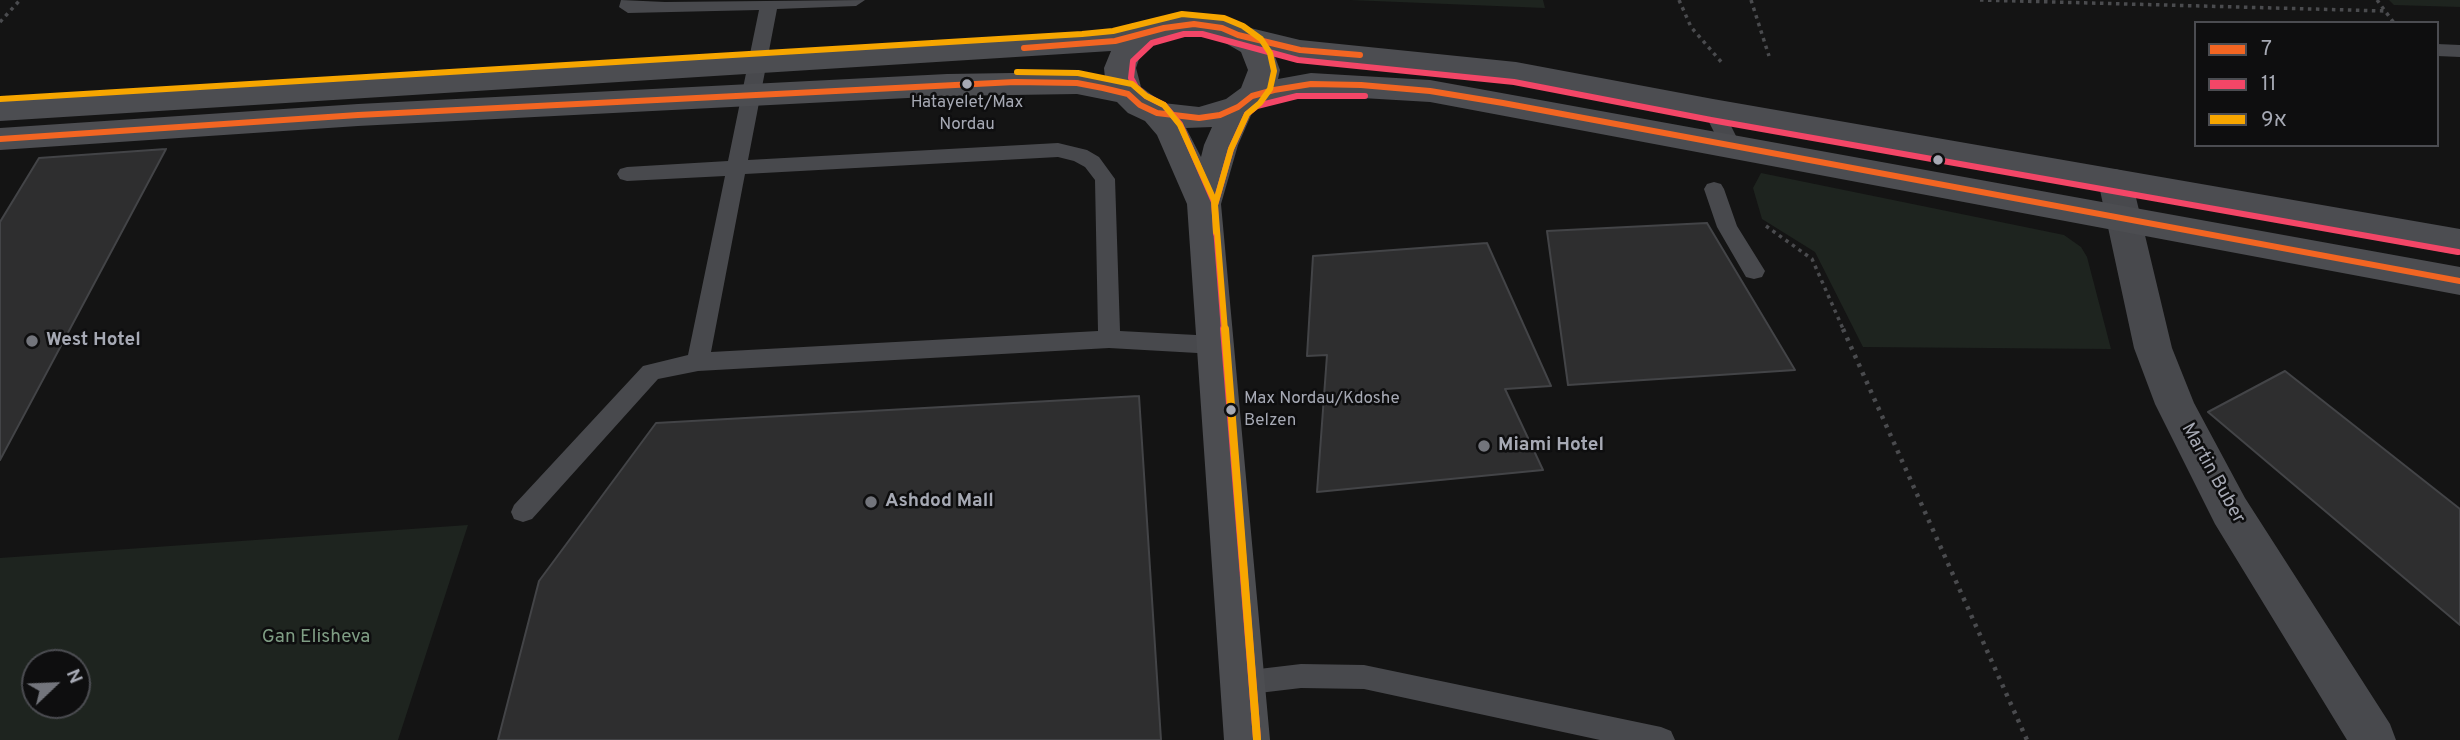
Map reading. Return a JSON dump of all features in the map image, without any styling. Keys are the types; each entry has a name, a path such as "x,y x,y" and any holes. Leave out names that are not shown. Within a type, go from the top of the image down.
{"main road":[{"path":"0,139 358,115 754,79 1083,44 1194,24 1222,28 1238,35 1300,50 1516,72 1713,110 2119,199 2460,281"},
{"path":"1147,34 1124,55 1119,68 1121,81 1128,94 1140,105 1157,113 1199,118 1220,114 1245,102 1311,84 1430,91 1731,146 2460,242"},
{"path":"1204,204 1221,145 1245,102 1261,84 1264,70 1252,45 1238,35"},
{"path":"0,110 754,79 1077,83 1128,94"},
{"path":"1157,113 1177,141 1204,204 1247,740"}],"street":[{"name":"Martin Buber","path":"2119,199 2153,348 2180,415 2231,511 2374,740"}],"lane":[{"path":"630,0 628,7 665,8 856,0"},
{"path":"698,362 769,4"},
{"path":"2439,50 2460,51"},
{"path":"1713,110 1731,146"},
{"path":"627,174 1058,150 1080,155 1092,162 1105,179 1109,339"},
{"path":"1714,189 1727,227 1754,271"},
{"path":"523,512 651,372 698,362 1109,339 1215,345"},
{"path":"1242,683 1301,676 1364,677 1661,740"}],"path":[{"path":"0,22 20,0"},
{"path":"1679,0 1691,27 1723,64"},
{"path":"1751,0 1769,56"},
{"path":"1980,0 2385,11"},
{"path":"2377,0 2393,21"},
{"path":"1714,189 1812,259 2026,740"}],"green space":[{"path":"1350,0 1543,0 1545,8"},
{"path":"2389,0 2460,0 2460,7 2394,5"},
{"path":"1761,173 2064,235 2081,247 2087,257 2111,349 1863,347 1815,252 1762,219 1753,188"},
{"name":"Gan Elisheva","path":"468,525 398,740 0,740 0,558"}],"building":[{"name":"West Hotel","path":"166,149 0,460 0,222 39,158"},
{"path":"1707,223 1795,370 1568,385 1547,231"},
{"path":"1487,243 1551,386 1505,389 1543,470 1317,492 1327,355 1307,356 1313,256"},
{"path":"2285,371 2460,509 2460,625 2208,412"},
{"name":"Ashdod Mall","path":"1139,396 1161,740 498,740 539,581 656,423"}],"transit line":[{"name":"9א","path":"0,99 1082,34 1113,31 1182,14 1224,18 1243,26 1261,39 1270,53 1274,71 1270,89 1260,103 1247,114 1231,149 1215,205 1257,739"},
{"name":"7","path":"1024,48 1115,41 1164,28 1194,24 1222,28 1238,35 1300,50 1360,55"},
{"name":"11","path":"1257,739 1214,202 1180,124 1164,105 1146,96 1136,87 1131,78 1133,61 1152,43 1184,34 1202,34 1298,60 1514,82 1711,120 2458,252"},
{"name":"9א","path":"1017,72 1078,73 1132,84 1146,96 1164,105 1180,125 1214,200 1216,232"},
{"name":"7","path":"0,139 358,115 1015,82 1077,83 1103,88 1128,94 1140,105 1157,113 1199,118 1220,115 1238,107 1252,96 1274,90 1311,84 1361,85 1430,91 1503,103 2460,281"},
{"name":"11","path":"1216,234 1215,205 1231,149 1247,114 1257,106 1297,96 1365,96"}],"place":[{"name":"Hatayelet/Max Nordau","path":"967,84"},
{"name":"West Hotel","path":"32,341"},
{"name":"Max Nordau/Kdoshe Belzen","path":"1231,410"},
{"name":"Miami Hotel","path":"1484,446"},
{"name":"Ashdod Mall","path":"871,502"}]}
